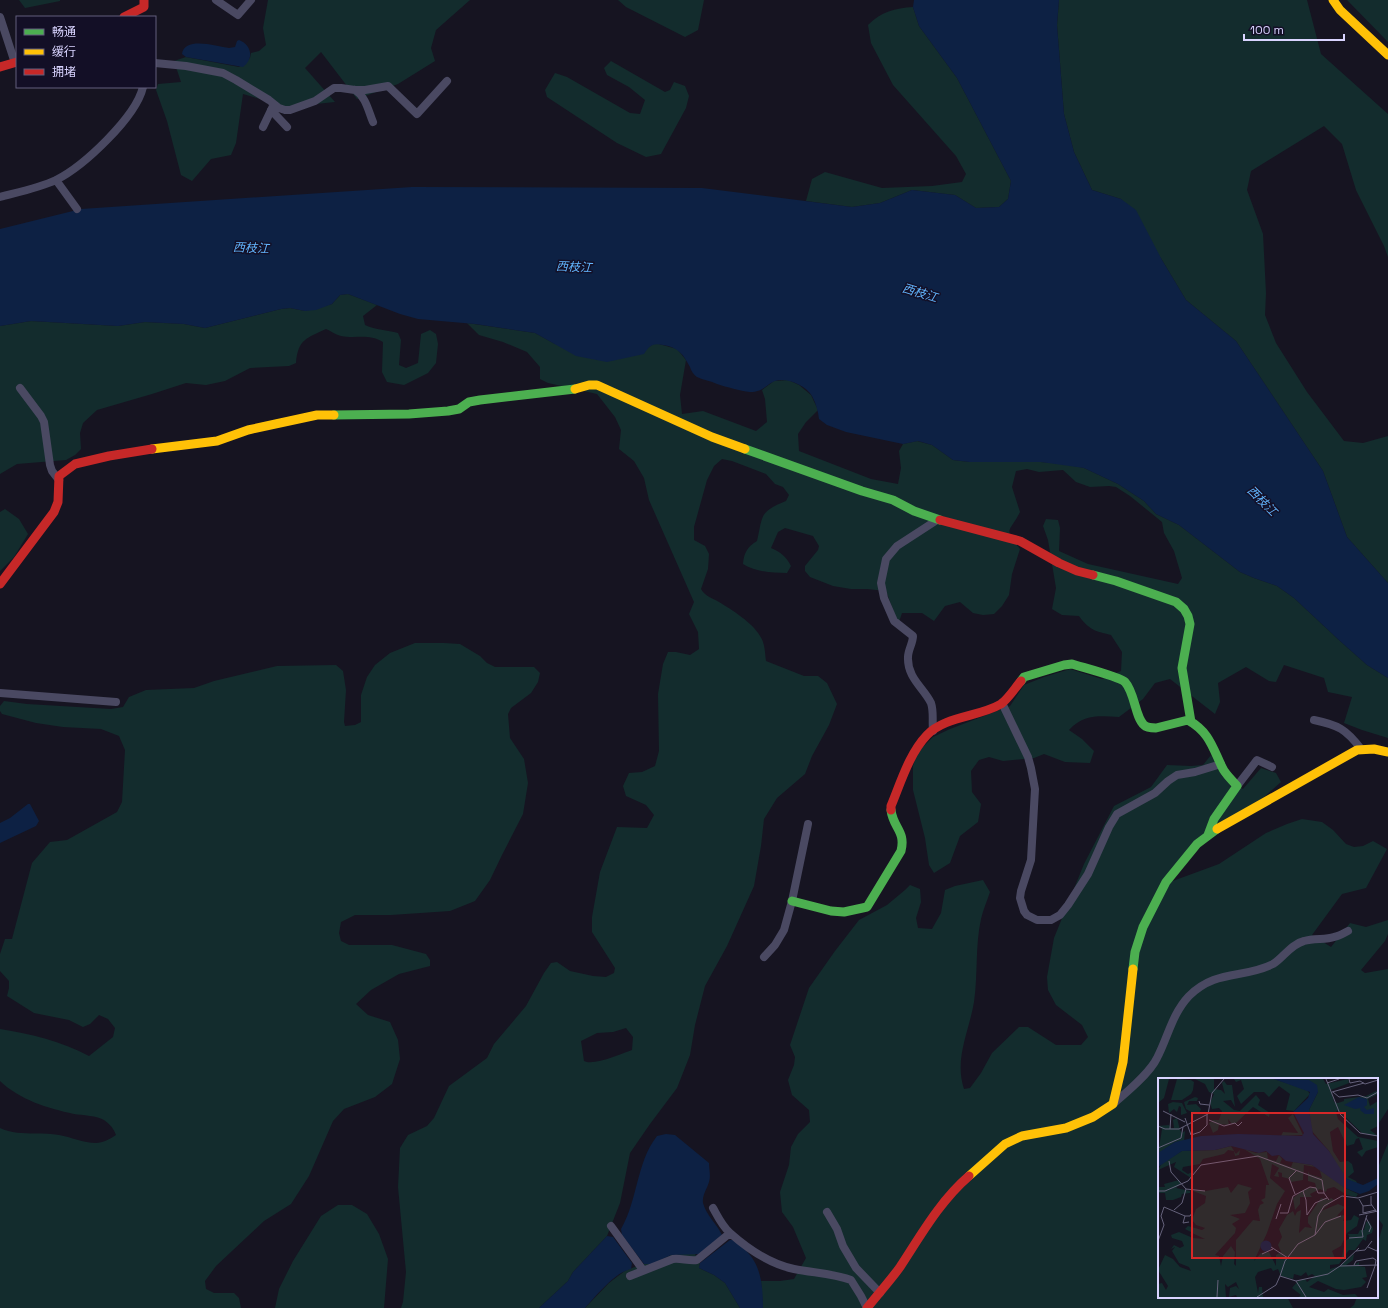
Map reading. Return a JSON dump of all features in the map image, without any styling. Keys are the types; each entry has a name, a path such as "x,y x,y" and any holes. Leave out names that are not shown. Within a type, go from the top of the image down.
{"street":[{"path":"137,14 144,7 144,0"},
{"path":"216,0 238,15 251,0"},
{"path":"1333,0 1340,10 1388,55"},
{"path":"0,17 16,62 0,67"},
{"path":"156,63 186,66 223,73 236,80 273,107 287,127"},
{"path":"273,107 290,110 315,101 334,88 365,90 388,86 417,114 447,81"},
{"path":"0,197 29,190 56,180 68,172 101,146 133,109 142,94 143,88"},
{"path":"355,90 360,93 364,99 372,122"},
{"path":"263,127 273,107"},
{"path":"56,180 77,209"},
{"path":"0,584 54,512 58,502 60,476 75,464 145,450 217,442 248,430 317,415 409,414 448,411 459,409 469,402 480,400 576,389 589,385 597,385 604,390 712,437 862,491 893,500 914,511 937,520 1020,541 1046,554 1059,563 1077,571 1116,580 1176,602 1182,606 1186,612 1190,626 1190,632 1185,644 1182,665 1186,706 1191,722"},
{"path":"20,388 44,422 50,465 52,471 59,480"},
{"path":"933,730 933,710 931,703 914,680 910,667 908,657 913,636 894,621 884,598 881,582 886,559 896,546 937,520"},
{"path":"792,901 831,911 844,912 867,907 901,851 903,843 902,835 892,819 891,806 914,751 933,730 939,726 992,708 1002,703 1024,677 1064,665 1072,664 1124,681 1131,691 1140,718 1144,725 1151,728 1156,728 1181,721 1188,720 1191,722 1207,735 1218,756 1222,768 1237,786"},
{"path":"0,693 116,702"},
{"path":"1002,703 1028,757 1034,782 1035,789 1031,860 1020,898 1024,911 1027,915 1037,920 1051,920 1060,915 1068,905 1088,874 1109,827 1117,814 1155,793 1168,781 1178,775 1195,772 1221,764"},
{"path":"1314,720 1332,724 1340,728 1352,737 1361,749"},
{"path":"1113,1104 1123,1062 1135,952 1143,928 1166,882 1197,844 1213,831 1357,750 1374,749 1388,752"},
{"path":"1208,835 1214,819 1257,760 1272,767"},
{"path":"764,957 775,945 784,930 792,901 808,824"},
{"path":"713,1208 720,1222 730,1233 763,1257 794,1269 830,1274 851,1280 862,1296 867,1308 899,1268 925,1226 958,1185 1005,1144 1022,1136 1066,1128 1093,1117 1113,1104 1130,1090 1156,1060 1177,1011 1190,996 1208,982 1222,976 1262,968 1274,963 1285,952 1302,941 1320,938 1334,938 1348,931"},
{"path":"827,1212 837,1229 843,1246 856,1268 880,1293"},
{"path":"611,1226 643,1270"},
{"path":"630,1276 657,1264 679,1258 697,1260 730,1233"}],"green space":[{"path":"19,0 60,0 60,1 25,8"},
{"path":"268,0 470,0 436,30 431,48 435,61 398,84 357,99 321,52 305,68 335,102 287,107 243,94 236,143 231,155 211,159 192,181 181,175 167,121 156,90 158,84 181,82 174,61 186,57 239,67 250,58 251,53 259,51 266,45 263,28"},
{"path":"618,0 704,0 698,30 685,37 626,7"},
{"path":"1059,0 1307,0 1321,54 1388,114 1388,257 1356,190 1342,144 1324,126 1251,171 1247,190 1263,234 1266,293 1265,315 1276,343 1307,392 1344,441 1363,443 1388,436 1388,583 1347,537 1323,471 1236,341 1186,300 1162,260 1121,199 1092,190 1074,152 1064,114 1057,25"},
{"path":"1347,0 1388,0 1388,42"},
{"path":"913,7 919,26 957,78 1011,181 1008,199 999,207 976,208 955,195 912,190 880,203 852,207 806,201 812,179 825,172 882,188 932,186 962,182 966,174 956,156 893,85 871,43 868,25 883,14 900,8"},
{"path":"611,61 665,92 670,90 674,82 685,86 689,96 686,108 661,154 646,157 617,143 547,97 545,90 555,73 567,77 630,113 640,114 645,100 629,87 607,75 604,68"},
{"path":"348,294 377,305 363,316 365,325 398,333 401,340 399,365 406,368 418,363 421,334 430,330 436,334 438,344 436,363 428,373 404,385 387,382 382,372 383,342 378,339 367,337 341,336 326,329 309,337 301,344 296,363 289,366 250,368 225,381 206,385 186,383 97,410 83,423 80,433 81,449 75,455 66,460 17,464 0,474 0,326 31,321 118,326 145,322 184,324 205,328 281,309 290,308 305,311 332,304 340,295"},
{"path":"467,323 535,333 555,344 649,347 655,343 677,349 686,360 680,395 682,414 703,411 756,431 767,422 765,399 762,390 774,381 788,380 799,385 811,395 818,410 806,422 798,434 799,451 871,479 898,484 901,468 899,451 903,444 917,441 932,445 953,460 970,462 1041,462 1065,464 1084,468 1118,484 1144,501 1156,514 1179,525 1240,572 1277,586 1294,598 1367,665 1388,678 1388,738 1344,723 1352,697 1328,692 1324,678 1284,665 1276,682 1269,681 1246,667 1218,683 1220,702 1215,714 1170,679 1155,683 1143,699 1119,717 1092,717 1080,721 1069,730 1082,739 1094,751 1090,763 1065,762 1044,754 1034,758 1003,761 989,757 979,760 971,771 972,792 981,804 978,822 960,836 950,863 934,873 929,865 925,838 913,790 913,766 917,753 933,737 1010,706 1024,685 1070,669 1102,679 1121,671 1122,652 1111,635 1093,629 1079,616 1062,615 1052,609 1056,588 1048,540 1043,526 1046,519 1058,520 1060,528 1059,551 1088,564 1178,584 1182,578 1174,551 1164,533 1162,522 1130,496 1116,487 1090,487 1076,482 1063,470 1039,472 1027,469 1016,471 1012,487 1020,512 1010,530 1010,533 1011,537 1020,549 1012,574 1009,595 1002,606 994,614 983,615 973,613 960,602 945,606 934,621 922,613 902,613 899,622 886,591 851,589 833,586 810,577 805,571 805,566 818,550 819,546 813,536 785,528 778,532 771,548 782,555 791,566 787,573 759,570 743,564 747,551 757,541 760,525 764,515 771,508 786,501 789,495 783,487 775,484 766,474 732,461 722,459 714,466 707,480 694,527 694,540 705,546 709,554 708,569 701,589 707,595 736,613 757,631 763,642 766,661 804,676 818,676 827,683 837,704 829,725 812,756 805,774 777,798 764,819 754,886 727,946 705,986 695,1025 690,1055 677,1088 630,1153 620,1203 607,1236 573,1272 568,1281 539,1308 401,1308 406,1272 398,1187 400,1148 408,1135 427,1126 434,1118 449,1086 487,1058 494,1044 526,1006 551,963 557,962 570,971 593,976 606,977 614,973 615,968 592,932 592,917 600,872 617,827 647,828 654,815 646,805 626,796 623,786 629,773 642,772 655,766 659,751 658,694 663,664 668,652 690,655 699,649 698,632 689,614 694,602 649,500 644,478 634,461 619,449 621,430 615,417 597,394 548,383 540,379 540,367 527,352 503,342 479,335","holes":["626,1028 633,1037 632,1050 601,1061 584,1061 581,1041 597,1033 613,1032"]},
{"path":"5,509 19,519 28,534 14,557 0,571 0,512"},
{"path":"415,643 460,644 495,667 534,667 540,673 538,682 531,693 511,708 508,714 510,738 524,759 528,783 523,814 490,880 475,901 450,911 391,915 355,915 341,922 339,933 341,941 349,945 392,945 426,954 430,960 430,966 399,974 371,990 356,1004 368,1015 390,1022 398,1040 400,1059 392,1084 375,1097 344,1109 333,1121 309,1176 291,1204 264,1221 216,1266 205,1281 206,1289 214,1293 234,1293 239,1298 241,1308 0,1308 0,1128 7,1131 22,1133 59,1135 91,1143 104,1142 116,1135 110,1125 101,1119 64,1112 44,1106 16,1093 0,1081 0,1029 46,1039 68,1046 89,1056 113,1037 115,1028 108,1019 99,1015 90,1024 83,1027 69,1020 34,1013 7,996 9,981 0,971 0,954 5,939 12,939 32,863 50,842 67,840 117,812 122,802 125,750 119,736 101,729 63,727 36,723 2,714 0,711 0,706 4,701 27,704 111,709 123,707 129,697 146,690 194,688 214,681 277,666 336,665 343,671 346,690 345,726 355,725 361,722 361,695 367,677 375,665 390,653"},
{"path":"1211,755 1222,776 1243,789 1261,768 1276,773 1281,782 1264,797 1202,835 1170,882 1219,864 1266,833 1302,819 1322,822 1333,830 1346,844 1354,847 1363,846 1373,841 1387,849 1366,888 1342,894 1312,935 1331,947 1350,923 1366,927 1388,920 1388,934 1385,941 1361,970 1365,973 1388,969 1388,1109 1378,1124 1378,1078 1158,1078 1158,1298 1288,1298 1293,1308 763,1308 761,1281 794,1279 806,1258 793,1227 782,1212 780,1192 789,1165 791,1147 798,1134 810,1122 809,1110 792,1095 788,1080 794,1065 795,1057 790,1045 809,988 859,920 887,905 910,885 920,889 921,902 916,918 918,928 932,929 941,913 945,890 955,886 983,880 990,892 979,929 974,1002 961,1056 961,1078 964,1089 970,1088 981,1073 992,1053 1019,1027 1028,1027 1056,1045 1081,1045 1088,1037 1082,1025 1056,1005 1048,990 1047,977 1054,938 1084,864 1114,806 1151,787 1167,765 1203,765"},
{"path":"1388,1143 1388,1308 1350,1308 1354,1305 1357,1298 1378,1298 1378,1242 1383,1225 1378,1218 1378,1168"},
{"path":"338,1205 352,1205 367,1214 379,1234 388,1259 384,1308 275,1308 279,1289 293,1261 321,1216"},
{"path":"695,1254 700,1263 699,1268 714,1275 725,1283 740,1308 585,1308 609,1283 626,1270 644,1264 652,1264 671,1255"}],"water":[{"name":"西枝江","path":"914,0 1059,0 1057,25 1064,114 1074,152 1092,190 1121,199 1136,210 1162,260 1186,300 1236,341 1323,471 1347,537 1388,583 1388,678 1367,665 1294,598 1277,586 1240,572 1179,525 1156,514 1144,501 1118,484 1084,468 1041,462 970,462 953,460 932,445 918,441 903,444 846,432 827,425 819,419 815,401 809,392 801,385 790,381 780,380 775,381 758,391 750,392 721,385 697,377 680,352 673,347 660,344 654,345 644,354 607,362 576,356 535,333 475,324 418,319 400,314 348,294 340,295 332,304 316,310 305,311 290,308 281,309 205,328 184,324 145,322 118,326 31,321 0,326 0,229 81,209 412,187 702,188 852,207 880,203 912,190 955,195 976,208 999,207 1008,199 1011,181 957,78 919,26 913,7"},
{"path":"239,40 247,45 250,52 249,60 243,67 186,57 182,54 184,48 188,45 209,44 229,48 235,47 237,41"},
{"path":"30,804 39,821 36,826 0,843 0,823 10,818"},
{"path":"666,1134 675,1135 709,1163 710,1180 704,1195 703,1203 722,1235 700,1254 671,1255 652,1264 644,1264 622,1235 621,1229 627,1218 641,1170 650,1147 657,1136"},
{"path":"607,1236 613,1237 632,1263 631,1269 612,1279 585,1308 539,1308 568,1281 573,1272"},
{"path":"730,1240 734,1240 745,1250 757,1266 762,1284 763,1308 740,1308 725,1283 714,1275 699,1268 700,1263"}],"traffic: fast":[{"path":"334,415 409,414 448,411 459,409 469,402 480,400 575,389"},
{"path":"745,449 862,491 893,500 914,511 940,520"},
{"path":"1093,575 1116,581 1176,602 1184,609 1190,624 1182,668 1191,722"},
{"path":"1021,681 1024,677 1072,664 1125,682 1131,692 1141,721 1147,727 1156,728 1188,720 1201,729 1209,740 1223,770 1237,786 1214,819 1208,835"},
{"path":"792,901 831,911 844,912 867,907 901,851 901,834 894,821 891,810"},
{"path":"1133,969 1135,952 1143,927 1166,882 1197,844 1217,829"}],"traffic: slow":[{"path":"1333,0 1340,10 1388,55"},
{"path":"575,389 589,385 597,385 712,437 745,449"},
{"path":"152,449 217,441 248,430 317,415 334,415"},
{"path":"1217,829 1357,750 1374,749 1388,752"},
{"path":"969,1176 1005,1144 1022,1136 1066,1128 1093,1117 1113,1104 1123,1062 1133,969"}],"traffic: jam":[{"path":"126,16 144,7 144,0"},
{"path":"0,67 16,62"},
{"path":"0,584 54,512 58,502 59,476 75,464 109,456 152,449"},
{"path":"940,520 1020,541 1059,563 1077,571 1093,575"},
{"path":"891,810 891,806 910,759 927,735 943,724 983,712 1001,704 1021,681"},
{"path":"867,1308 900,1267 940,1207 969,1176"}]}
